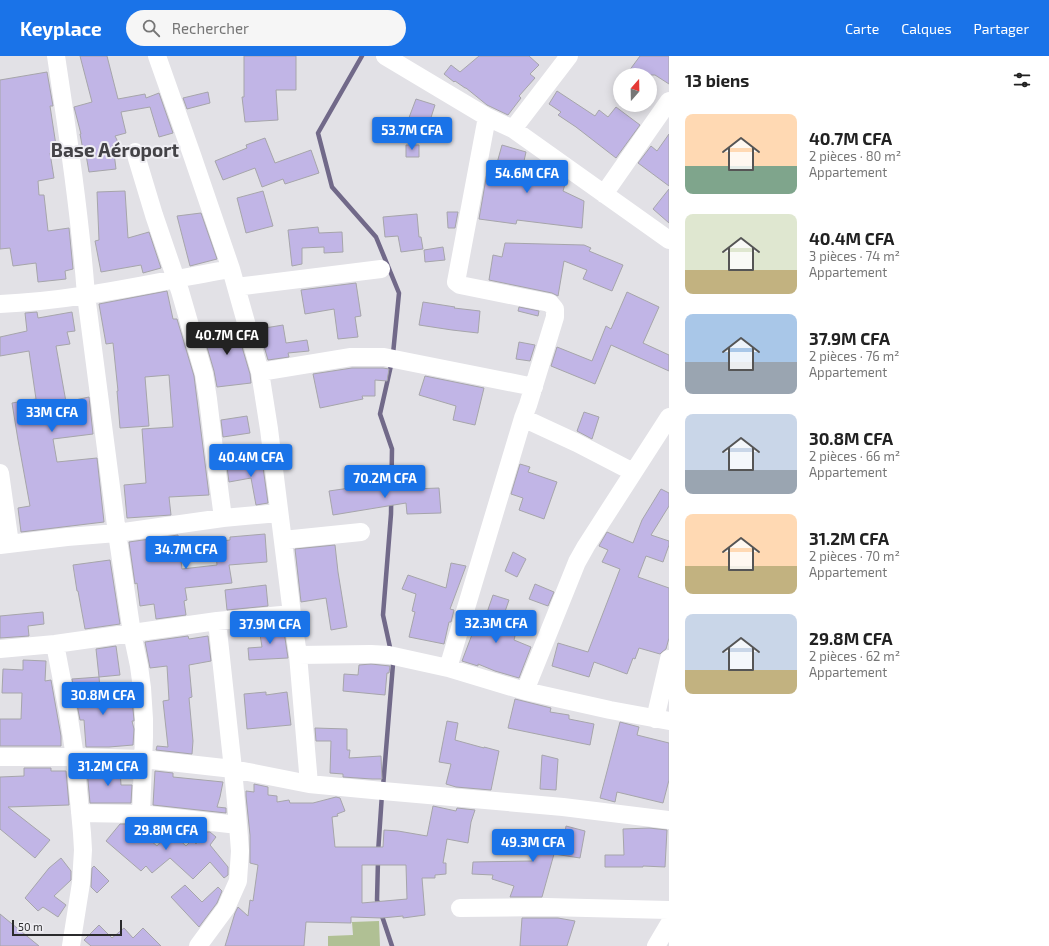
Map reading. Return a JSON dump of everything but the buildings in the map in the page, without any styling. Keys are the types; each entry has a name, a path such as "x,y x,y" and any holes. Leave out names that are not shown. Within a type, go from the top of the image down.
{"street":[{"path":"56,56 79,217 86,295 117,533 142,688 144,737 141,814"},
{"path":"157,56 231,269 260,372 269,430 298,655 309,784"},
{"path":"385,56 409,63 420,76 443,91 487,117 513,129 669,240"},
{"path":"513,129 569,56"},
{"path":"604,194 669,101"},
{"path":"448,668 555,317 555,310 550,304 460,285 456,282 487,117"},
{"path":"135,152 154,216 180,290 204,374 223,518"},
{"path":"0,304 46,301 86,295 231,269"},
{"path":"236,287 381,269"},
{"path":"260,372 351,357 384,358 534,387"},
{"path":"525,691 577,562 669,417"},
{"path":"523,418 577,443 633,472"},
{"path":"0,473 5,545 67,537 117,533 223,518 279,513"},
{"path":"282,540 362,532"},
{"path":"0,649 55,644 218,621 292,614"},
{"path":"198,946 226,908 238,881 240,851 218,621"},
{"path":"55,644 75,757 83,850 81,883 71,946"},
{"path":"298,655 389,655 448,668 525,691 662,720 669,659"},
{"path":"0,757 143,759 233,769 309,784 563,807 669,820"},
{"path":"80,813 141,814 238,825"},
{"path":"460,908 546,907 669,910"},
{"path":"656,946 669,924"}],"green space":[{"path":"379,921 380,946 328,946 328,936 353,935 352,922"}],"waterway":[{"path":"362,56 318,133 332,187 376,237 399,293 393,354"},
{"path":"391,652 383,615 391,514 392,449 380,414 392,361"},
{"path":"383,787 393,664 392,659"},
{"path":"378,853 382,794"},
{"path":"378,860 377,900 379,906"},
{"path":"381,913 392,946"}],"district":[{"name":"Base Aéroport","path":"115,149"}]}
